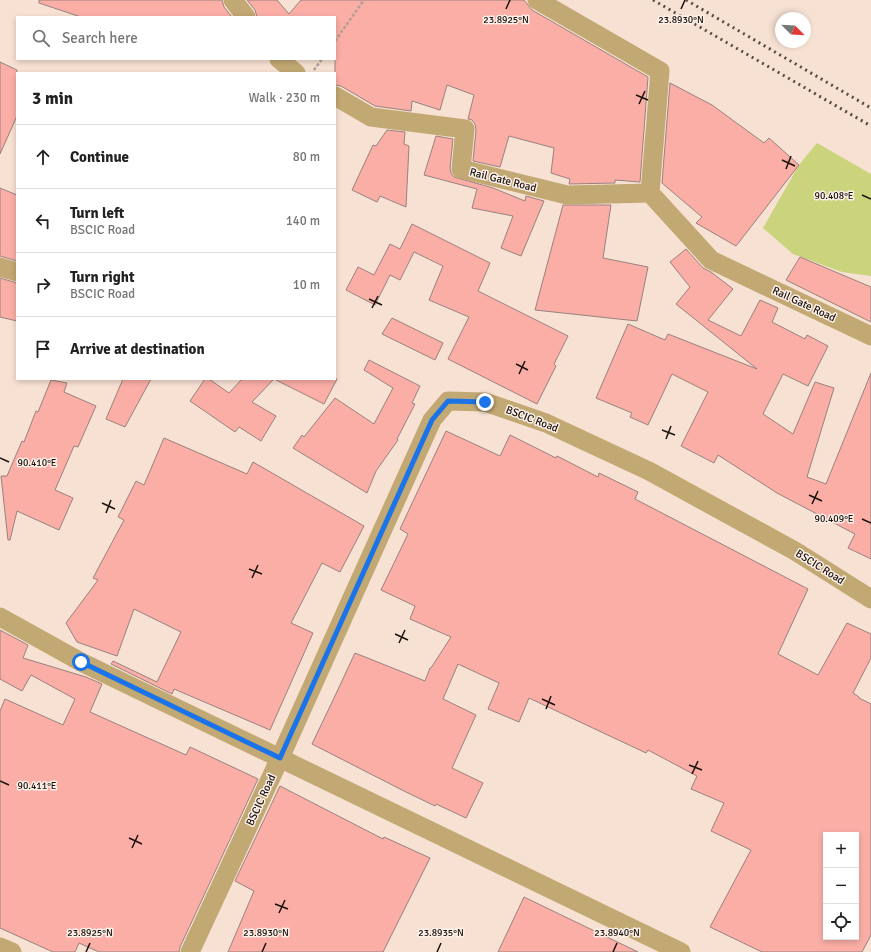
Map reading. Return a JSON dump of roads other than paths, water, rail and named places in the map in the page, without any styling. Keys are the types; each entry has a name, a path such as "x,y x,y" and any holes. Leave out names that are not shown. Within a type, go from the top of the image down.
{"street":[{"path":"233,0 245,16"},
{"path":"538,0 660,71 650,193"},
{"path":"280,60 295,72"},
{"name":"Rail Gate Road","path":"336,97 371,117 465,129 461,169 567,195 650,193 711,260 871,336"},
{"path":"0,267 16,272"},
{"name":"BSCIC Road","path":"190,952 280,758 432,420 448,401 485,402 546,423 649,471 795,551 871,598"},
{"path":"0,617 81,662 681,952"},
{"path":"0,947 12,952"}],"railway":[{"path":"653,0 871,126"},
{"path":"686,0 871,108"}]}
